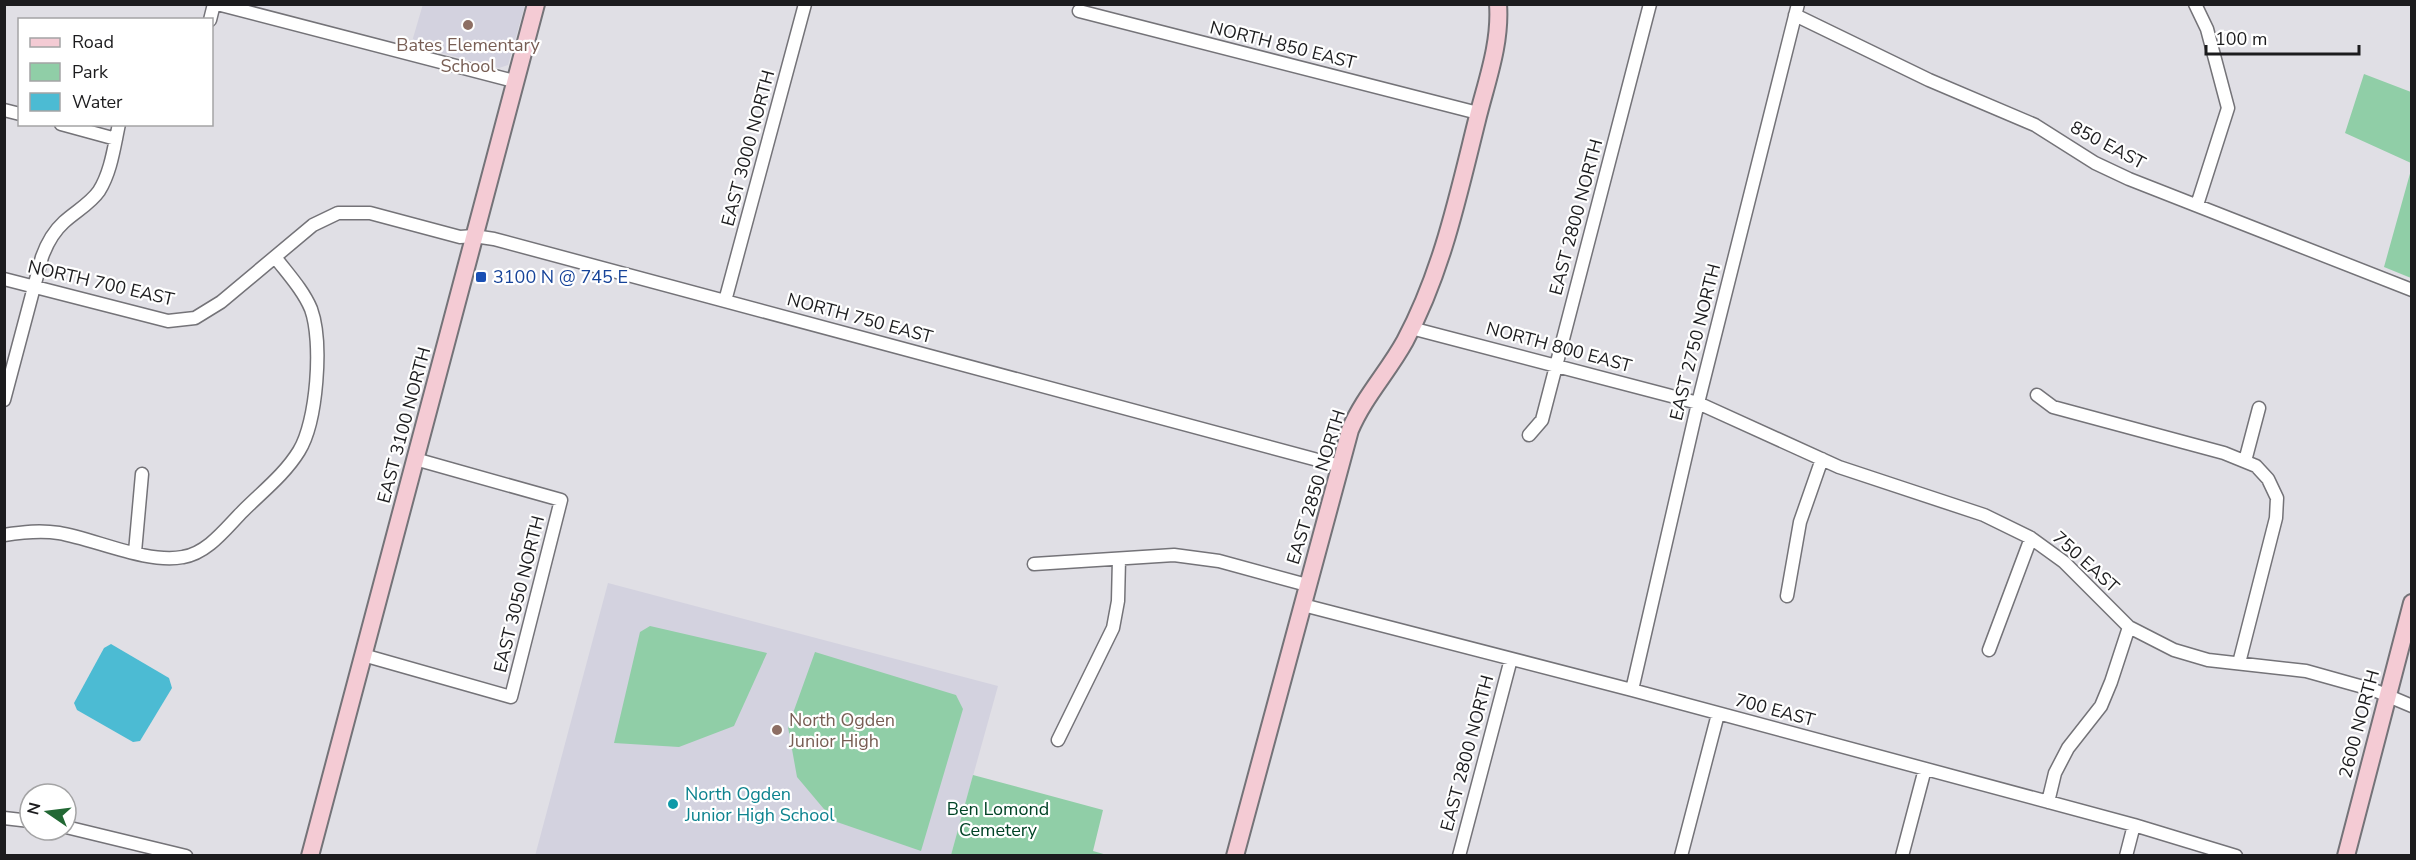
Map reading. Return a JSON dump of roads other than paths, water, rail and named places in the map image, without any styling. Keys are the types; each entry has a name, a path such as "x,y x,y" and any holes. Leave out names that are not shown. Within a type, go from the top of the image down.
{"main road":[{"name":"EAST 3100 NORTH","path":"310,855 536,4"},
{"name":"EAST 2850 NORTH","path":"1235,855 1307,585 1355,418 1411,328 1430,287 1443,249 1496,42 1498,4"},
{"name":"2600 NORTH","path":"2346,855 2412,603"}],"street":[{"path":"216,4 514,81"},
{"name":"EAST 3000 NORTH","path":"725,301 805,4"},
{"name":"EAST 2800 NORTH","path":"1529,435 1542,420 1650,4"},
{"path":"2195,4 2207,28 2228,108 2197,206"},
{"name":"850 EAST","path":"1796,10 1929,80 2035,125 2095,163 2197,206 2412,290"},
{"name":"EAST 2750 NORTH","path":"1632,690 1698,403 1796,10"},
{"name":"NORTH 850 EAST","path":"1080,11 1479,113"},
{"path":"68,126 116,139"},
{"path":"4,400 42,257 50,238 99,191 109,170 119,126"},
{"name":"NORTH 700 EAST","path":"4,279 168,321 195,318 221,302 326,218 345,212 370,213"},
{"name":"NORTH 750 EAST","path":"370,213 460,237 474,236 494,239 1340,466"},
{"path":"4,535 30,531 61,533 135,552 175,558 192,555 208,545 289,465 306,438 310,422 315,398 317,340 315,325 304,295 275,257"},
{"name":"NORTH 800 EAST","path":"1411,328 1698,403"},
{"path":"2037,394 2053,407 2224,453 2256,466 2268,479 2277,498 2276,518 2239,663"},
{"name":"750 EAST","path":"1698,403 1839,467 1984,515 2031,538 2064,562 2128,627 2174,650 2208,660 2306,671 2412,706"},
{"path":"2245,461 2259,408"},
{"name":"EAST 3050 NORTH","path":"363,655 511,697 561,500 415,459"},
{"path":"1787,596 1800,522 1822,459"},
{"path":"135,552 142,474"},
{"path":"1989,650 2031,538"},
{"path":"1034,564 1174,555 1219,561 1307,585"},
{"path":"1058,740 1113,628 1118,601 1119,559"},
{"name":"700 EAST","path":"1303,605 1632,690 2134,825 2236,855"},
{"path":"2048,802 2055,773 2068,748 2101,706 2112,682 2128,627"},
{"name":"EAST 2800 NORTH","path":"1459,855 1511,659"},
{"path":"1681,855 1718,714"},
{"path":"1902,855 1926,769"},
{"path":"2126,855 2134,825"},
{"path":"78,830 186,855"}],"water":[{"path":"111,644 169,678 172,688 140,741 133,742 77,710 74,703 104,648"}],"place":[{"name":"Bates Elementary School","path":"468,25"},
{"name":"3100 N @ 745 E","path":"481,277"},
{"name":"North Ogden Junior High","path":"777,730"},
{"name":"North Ogden Junior High School","path":"673,804"}],"park label":[{"name":"Ben Lomond Cemetery","path":"998,819"}]}
